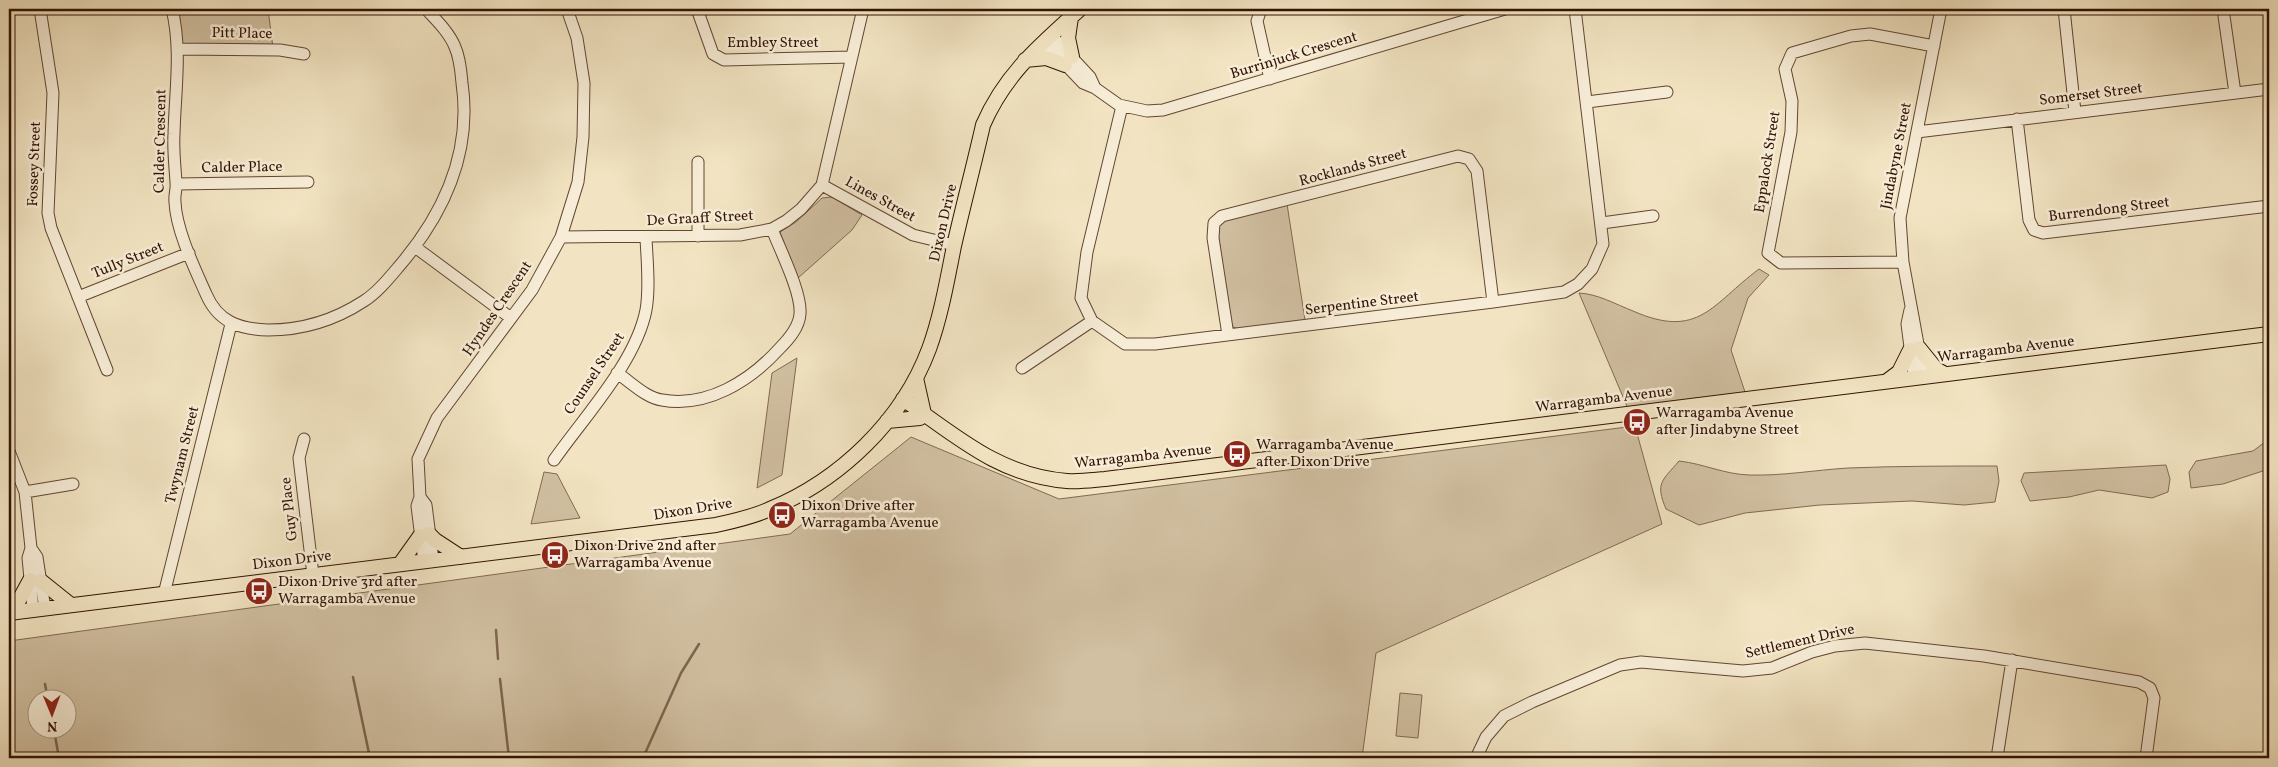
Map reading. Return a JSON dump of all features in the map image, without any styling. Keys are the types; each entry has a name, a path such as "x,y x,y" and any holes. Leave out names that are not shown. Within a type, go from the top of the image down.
{"main road":[{"name":"Dixon Drive","path":"10,613 716,525 748,517 778,506 819,483 864,448 887,421 916,378 934,334 983,124 999,92 1025,60 1075,13"},
{"path":"1025,60 1046,58 1069,61 1068,38 1075,13"},
{"name":"Warragamba Avenue","path":"901,402 1001,465 1032,475 1068,482 2269,334"},
{"path":"1886,382 1898,372 1915,349 1945,374"},
{"path":"887,421 922,416 916,378"},
{"path":"400,564 425,535 461,557"},
{"path":"10,613 35,580 71,605"}],"street":[{"name":"Fossey Street","path":"40,9 53,93 48,212 51,228 107,370"},
{"name":"Calder Crescent","path":"172,9 178,49 173,157 177,184 176,214 210,302 222,318 231,324"},
{"path":"231,324 260,329 290,329 311,325 337,316 365,301 380,288 415,247 437,214 452,183 458,164 465,121 463,86 455,47 444,28 426,9"},
{"name":"Hyndes Crescent","path":"428,561 425,535 426,505 420,497 418,459 437,418 532,290 561,237 578,182 583,137 584,83 577,38 567,9"},
{"name":"Embley Street","path":"697,9 713,54 724,60 852,57"},
{"name":"De Graaff Street","path":"561,237 646,238 740,235 772,229 801,209 822,185 863,9"},
{"path":"1261,9 1257,22 1270,79"},
{"name":"Burrinjuck Crescent","path":"1047,38 1069,61 1090,77 1096,88 1109,99 1122,106 1147,111 1163,110 1505,9"},
{"name":"Serpentine Street","path":"1122,106 1087,252 1081,298 1092,321 1125,344 1154,344 1564,292 1578,284 1592,269 1603,244 1575,9"},
{"name":"Jindabyne Street","path":"1919,377 1915,349 1907,324 1910,310 1903,262 1900,218 1941,9"},
{"path":"2064,9 2076,112"},
{"path":"2223,9 2235,93"},
{"name":"Eppalock Street","path":"1903,262 1781,263 1768,253 1791,132 1792,101 1785,69 1792,53 1851,36 1870,34 1934,46"},
{"name":"Pitt Place","path":"178,49 280,50 304,54"},
{"name":"Somerset Street","path":"1917,132 2269,89"},
{"path":"1587,102 1667,92"},
{"name":"Burrendong Street","path":"2017,120 2030,220 2034,230 2043,233 2269,206"},
{"name":"Rocklands Street","path":"1228,335 1213,238 1214,223 1222,216 1458,156 1470,159 1477,171 1494,302"},
{"path":"698,162 698,236"},
{"name":"Calder Place","path":"177,184 308,182"},
{"name":"Lines Street","path":"822,185 913,235 954,245"},
{"path":"1602,223 1653,216"},
{"path":"618,372 644,393 660,400 675,402 693,400 713,394 740,383 764,366 789,339 797,326 800,314 800,299 772,229"},
{"name":"Counsel Street","path":"554,460 618,372 634,346 646,308 646,238"},
{"path":"415,247 511,318"},
{"name":"Tully Street","path":"78,297 190,253"},
{"path":"1022,368 1092,321"},
{"name":"Twynam Street","path":"164,594 231,324"},
{"name":"Guy Place","path":"304,439 299,458 313,575"},
{"path":"9,451 25,492 31,548 37,557 35,580 39,609"},
{"path":"25,492 73,484"},
{"name":"Settlement Drive","path":"1476,758 1486,737 1504,716 1608,669 1641,662 1759,671 1812,652 1865,643 1888,644 2012,660 2140,682 2150,688 2153,694 2154,707 2146,758"},
{"path":"1997,758 2012,660"}],"shaded area":[{"path":"171,9 268,9 273,48 181,47"},
{"path":"832,197 862,215 852,230 798,278 780,232 796,222 822,198"},
{"path":"1287,204 1305,320 1238,329 1231,326 1218,232 1220,224 1226,219"},
{"path":"1759,269 1769,275 1748,298 1731,350 1746,395 1629,411 1579,293 1600,297 1655,319 1674,322 1689,320 1703,314 1716,305"},
{"path":"797,358 782,475 757,488 772,373"},
{"path":"1635,426 1662,524 1376,653 1362,758 9,758 9,641 790,534 911,437 1059,499"},
{"path":"2269,439 2269,469 2223,484 2191,488 2189,472 2196,461 2253,451"},
{"path":"1679,461 1731,473 1749,475 1787,474 1848,468 1997,466 1999,481 1995,502 1964,505 1912,501 1820,505 1745,513 1699,525 1666,509 1663,500 1661,493 1662,483"},
{"path":"2166,465 2170,479 2168,492 2152,498 2099,490 2069,497 2030,501 2021,481 2024,473"},
{"path":"544,472 557,474 580,518 531,524"},
{"path":"1400,693 1422,695 1418,738 1396,736"}],"waterway":[{"path":"496,630 498,659"},
{"path":"643,758 681,673 699,644"},
{"path":"353,677 370,758"},
{"path":"500,679 509,758"},
{"path":"45,684 46,690"},
{"path":"56,740 59,758"}],"place":[{"name":"Warragamba Avenue after Jindabyne Street","path":"1637,422"},
{"name":"Warragamba Avenue after Dixon Drive","path":"1237,454"},
{"name":"Dixon Drive after Warragamba Avenue","path":"782,515"},
{"name":"Dixon Drive 2nd after Warragamba Avenue","path":"555,555"},
{"name":"Dixon Drive 3rd after Warragamba Avenue","path":"259,591"}]}
